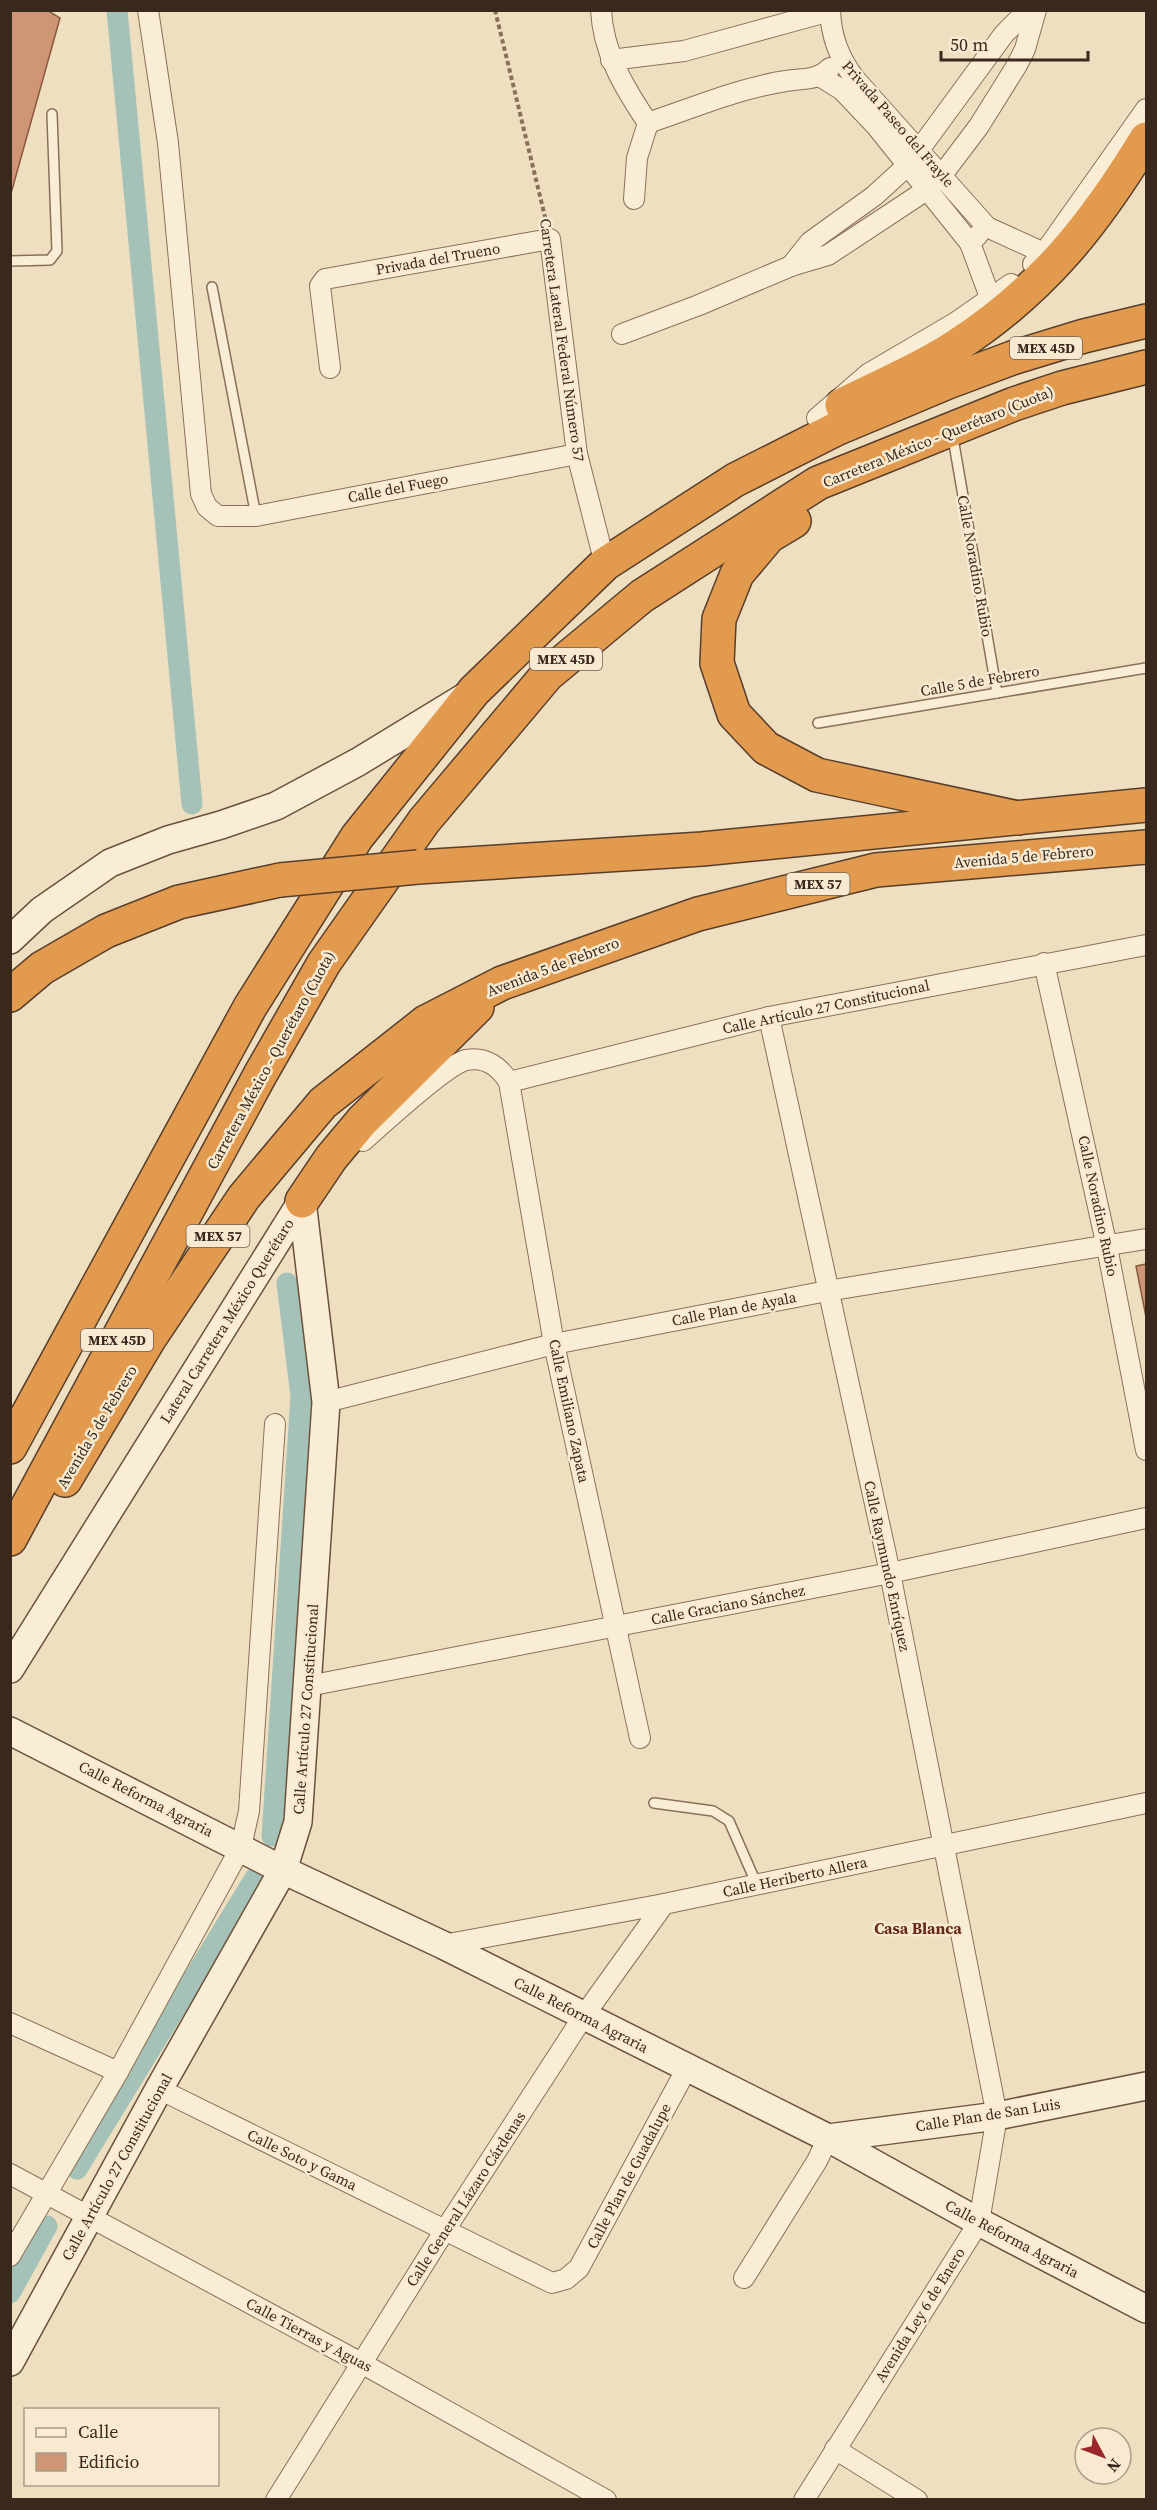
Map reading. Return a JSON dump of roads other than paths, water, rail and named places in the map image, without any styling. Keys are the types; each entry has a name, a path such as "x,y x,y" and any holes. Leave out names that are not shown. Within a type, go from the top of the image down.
{"highway":[{"path":"735,480 817,418 954,348 1038,284 1080,236 1114,192 1146,139"},
{"name":"MEX 45D","path":"10,1447 250,1007 357,837 474,691 605,564 735,480 837,429 948,382 1012,358 1084,336 1146,321"},
{"name":"Carretera México - Querétaro (Cuota)","path":"10,1539 255,1084 324,963 424,821 547,675 642,596 818,483 1014,404 1062,388 1146,367"},
{"path":"1062,388 1146,381"},
{"path":"1014,404 953,438 844,488 770,537 737,574 719,619 717,663 734,714 766,748 817,775 1018,818"},
{"path":"10,995 42,968 106,931 179,902 279,880 418,867 702,849 1146,806"},
{"name":"Avenida 5 de Febrero","path":"10,1561 45,1515 149,1339 244,1197 323,1103 426,1022 502,983 698,914 876,870 1146,847"},
{"path":"302,1201 331,1158 362,1122 502,983"}],"street":[{"name":"Calle del Fuego","path":"148,10 168,143 201,494 207,507 218,516 256,516 577,454"},
{"path":"601,10 611,60 625,89 648,123"},
{"path":"791,266 810,242 874,196 914,158 1004,34 1028,10"},
{"path":"622,334 699,305 791,266 828,255 935,182 979,126 1017,65 1025,49 1036,10"},
{"path":"611,60 684,51 830,11"},
{"name":"Privada Paseo del Frayle","path":"830,11 833,36 840,58 914,158 935,182 987,227 1044,253"},
{"path":"648,123 747,90 786,81 821,77 840,58"},
{"name":"Privada Paseo del Frayle","path":"821,77 842,90 877,127 914,158"},
{"path":"817,418 868,374 991,300 1018,279 1044,253 1146,110"},
{"path":"634,199 637,158 648,123"},
{"name":"Privada Paseo del Frayle","path":"935,182 970,243 991,300"},
{"path":"970,243 987,227"},
{"name":"Privada del Trueno","path":"330,368 320,286 325,279 550,239"},
{"name":"Carretera Lateral Federal Número 57","path":"550,239 577,454 605,564"},
{"path":"10,940 42,910 110,863 168,840 276,806 358,762 474,691"},
{"name":"Calle Artículo 27 Constitucional","path":"509,1082 769,1017 1146,945"},
{"name":"Calle Noradino Rubio","path":"1044,963 1107,1247 1146,1450"},
{"name":"Calle Raymundo Enríquez","path":"769,1017 890,1573 997,2116"},
{"name":"Lateral Carretera México Querétaro","path":"10,1669 302,1201 372,1133 458,1063 467,1060 487,1061 504,1073 509,1082"},
{"name":"Calle Emiliano Zapata","path":"509,1082 554,1344 640,1738"},
{"name":"Calle Artículo 27 Constitucional","path":"10,2362 159,2089 283,1870 298,1822 326,1402 302,1201"},
{"name":"Calle Plan de Ayala","path":"326,1402 554,1344 827,1291 1146,1239"},
{"path":"10,2256 118,2072 241,1847 249,1811 274,1424"},
{"name":"Calle Graciano Sánchez","path":"308,1686 616,1628 890,1573 1146,1518"},
{"name":"Calle Reforma Agraria","path":"10,1731 283,1870 443,1945 584,2018 828,2138 979,2222 1146,2309"},
{"name":"Calle Heriberto Allera","path":"443,1945 664,1904 1146,1803"},
{"name":"Calle General Lázaro Cárdenas","path":"276,2499 363,2364 445,2230 584,2018 664,1904"},
{"path":"10,2023 118,2072"},
{"name":"Calle Plan de Guadalupe","path":"566,2279 579,2268 687,2068"},
{"name":"Calle Plan de San Luis","path":"828,2138 997,2116 1146,2086"},
{"name":"Calle Soto y Gama","path":"159,2089 552,2283 566,2279"},
{"name":"Avenida Ley 6 de Enero","path":"804,2499 979,2222 997,2116"},
{"path":"744,2278 817,2161 828,2138"},
{"name":"Calle Tierras y Aguas","path":"10,2174 363,2364 606,2499"},
{"path":"835,2449 917,2499"}],"lane":[{"path":"10,261 50,260 57,251 52,114"},
{"path":"212,287 256,516"},
{"name":"Calle Noradino Rubio","path":"953,438 998,693"},
{"name":"Calle 5 de Febrero","path":"818,723 1146,668"},
{"path":"654,1803 713,1811 722,1815 729,1821 757,1885"}],"waterway":[{"path":"117,10 192,804"},
{"path":"272,1836 301,1396 287,1283"},
{"path":"77,2169 255,1878"},
{"path":"10,2293 47,2226"}],"district":[{"name":"Casa Blanca","path":"918,1928"}]}
